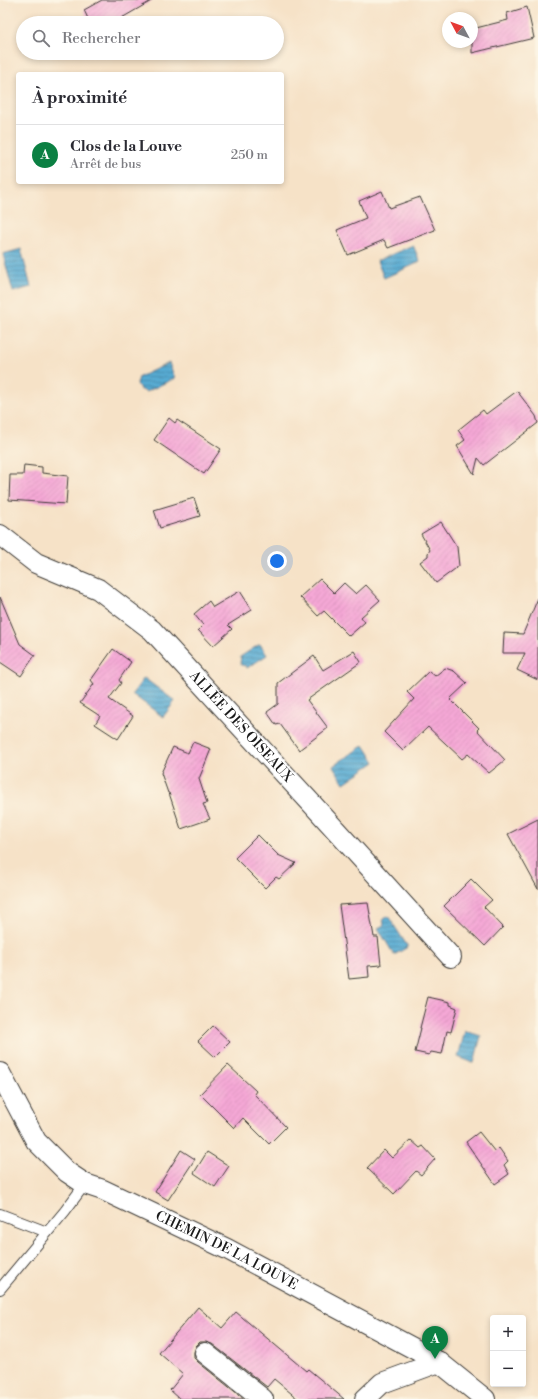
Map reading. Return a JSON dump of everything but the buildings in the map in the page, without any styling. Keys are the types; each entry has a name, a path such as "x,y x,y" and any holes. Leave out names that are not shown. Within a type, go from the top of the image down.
{"street":[{"name":"ALLÉE DES OISEAUX","path":"0,535 36,563 98,589 152,630 451,957"},
{"name":"CHEMIN DE LA LOUVE","path":"0,1073 36,1141 67,1172 85,1184 103,1190 227,1249 439,1362 485,1399"},
{"path":"205,1354 263,1399"},
{"path":"365,1399 382,1383 439,1362"}],"lane":[{"path":"0,1289 66,1211 85,1184"},
{"path":"0,1214 47,1232"}],"water":[{"path":"413,245 420,262 384,278 377,261"},
{"path":"21,249 31,287 13,292 3,254"},
{"path":"169,363 175,378 146,392 140,389 137,384 139,377"},
{"path":"260,644 267,655 247,668 246,666 241,665 240,657"},
{"path":"144,678 175,701 163,717 132,694"},
{"path":"364,745 375,762 344,783 333,766"},
{"path":"388,916 408,947 394,955 378,928 384,925 383,919"},
{"path":"465,1031 481,1036 474,1063 458,1057"}],"place":[{"name":"Clos de la Louve","path":"435,1359"}]}
